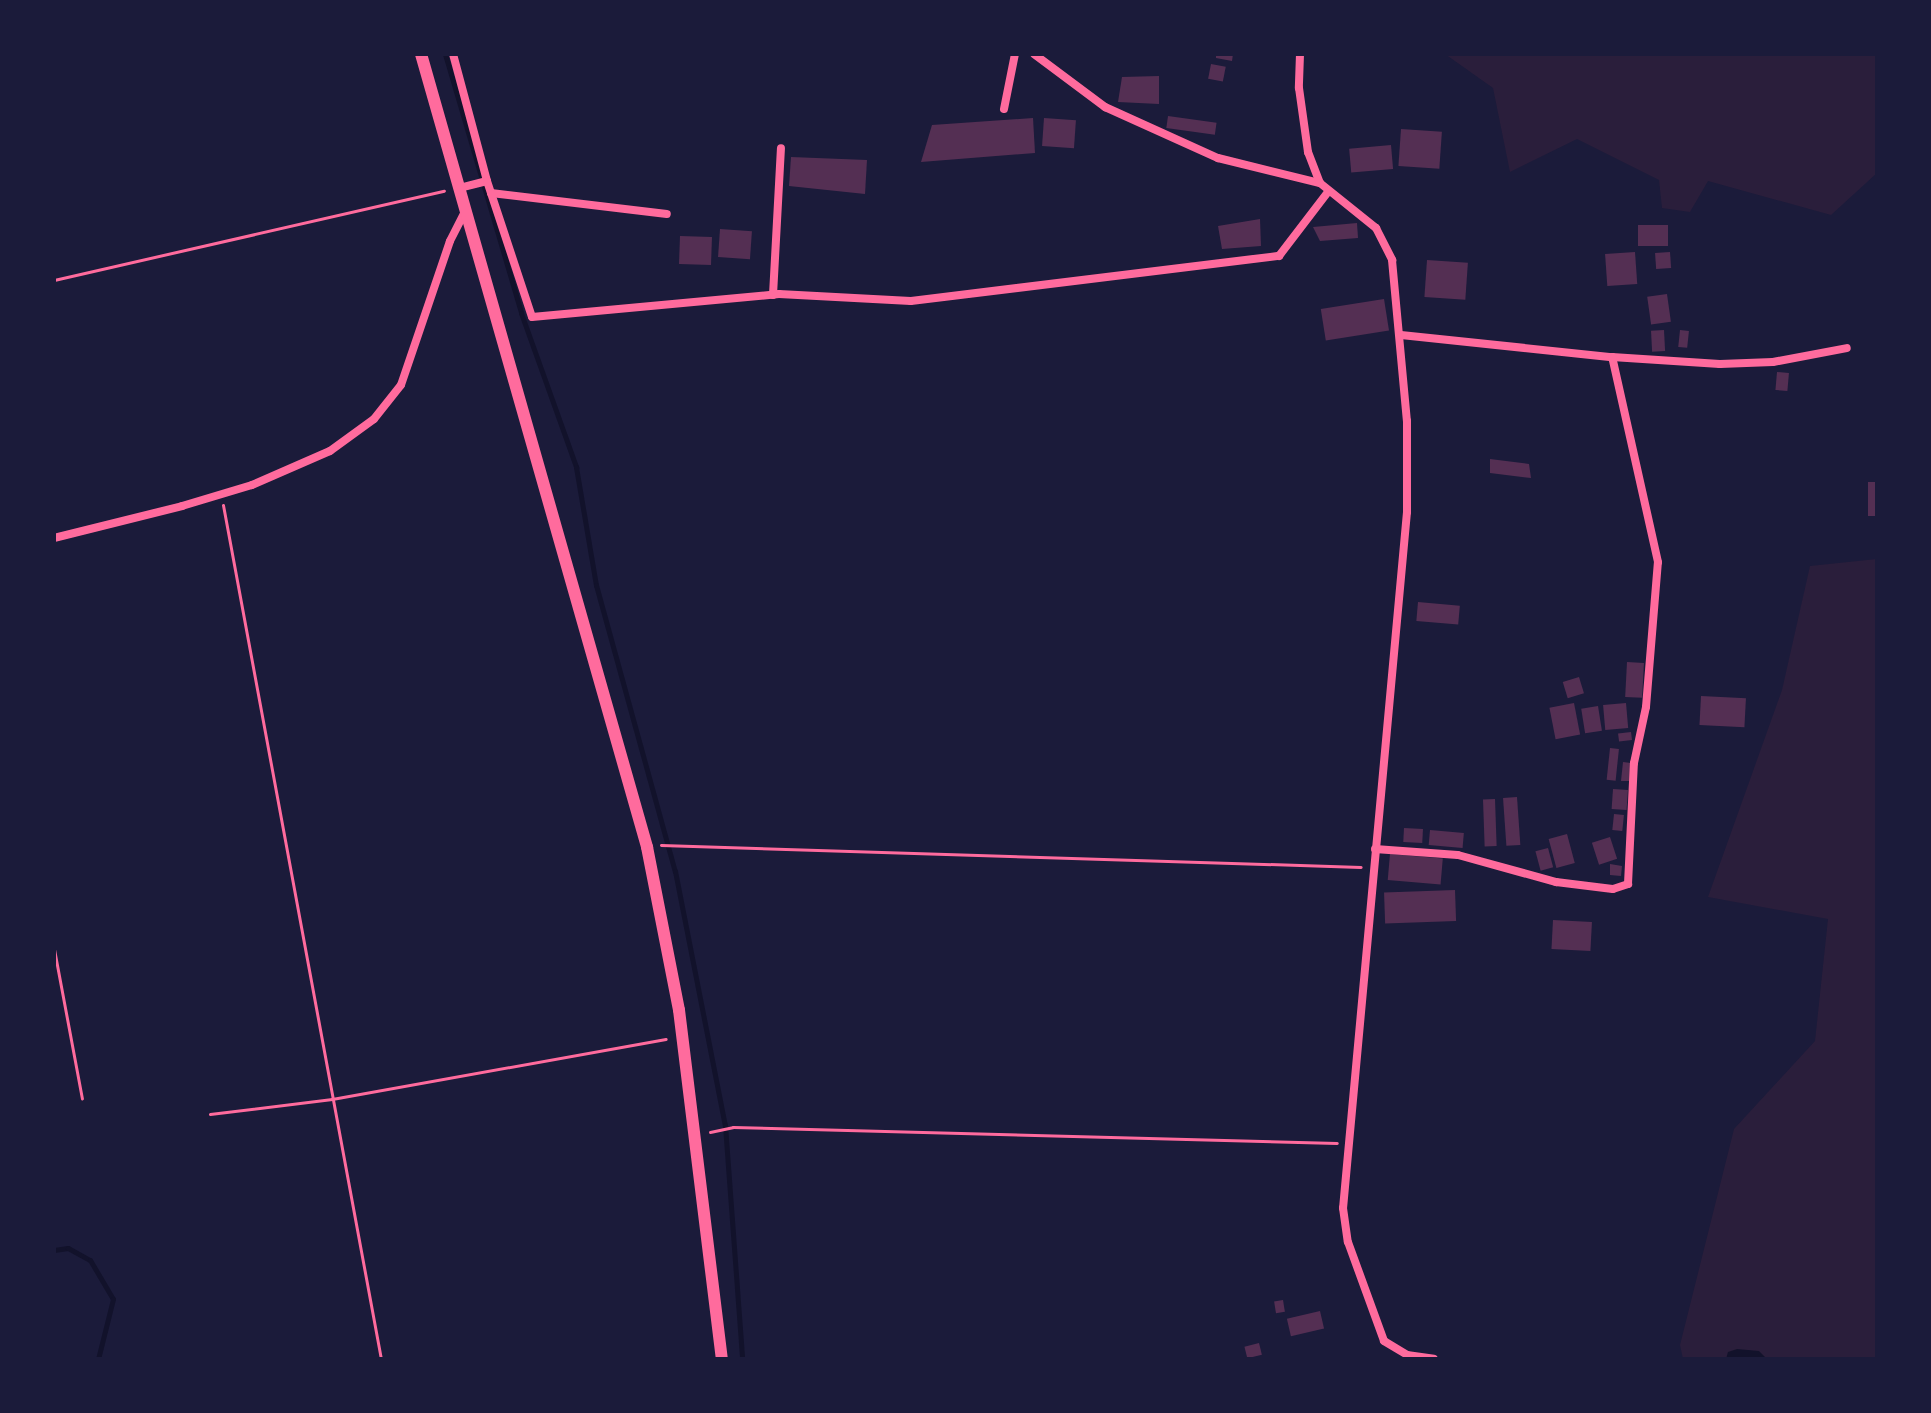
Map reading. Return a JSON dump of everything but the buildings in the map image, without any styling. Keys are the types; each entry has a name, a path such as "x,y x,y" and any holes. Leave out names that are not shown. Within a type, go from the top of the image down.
{"street":[{"path":"421,54 647,847 666,935 682,1037 722,1359"},
{"path":"453,54 485,182 532,317 774,287 911,301 1279,256 1328,192"},
{"path":"1004,109 1015,54"},
{"path":"1034,54 1105,107 1218,158 1320,183"},
{"path":"1300,54 1299,88 1308,152 1320,183 1376,228 1392,260 1407,421 1407,512 1346,1143 1343,1208 1348,1242 1384,1341 1407,1355 1434,1359"},
{"path":"774,287 781,148"},
{"path":"458,188 485,182"},
{"path":"491,193 667,214"},
{"path":"54,538 221,495 330,451 374,419 401,385 450,241 465,212"},
{"path":"1401,335 1612,357 1720,364 1773,362 1847,348"},
{"path":"1375,849 1458,855 1556,882 1613,889 1628,884 1634,763 1646,707 1658,562 1612,357"}],"path":[{"path":"54,280 458,188"},
{"path":"221,495 381,1359"},
{"path":"663,845 1372,867"},
{"path":"54,949 82,1098"},
{"path":"210,1114 332,1099 682,1037"},
{"path":"715,1131 733,1127 1346,1143"}],"shaded area":[{"path":"1445,54 1877,54 1877,173 1831,215 1708,181 1690,212 1662,208 1659,180 1577,139 1510,172 1493,88"},
{"path":"1877,559 1877,1359 1683,1359 1680,1345 1734,1129 1815,1041 1828,919 1708,897 1782,690 1810,566"},
{"path":"1737,1349 1759,1351 1767,1359 1726,1359 1728,1352"}],"waterway":[{"path":"445,54 521,313 576,467 596,585 675,871 725,1125 742,1359"},
{"path":"54,1250 68,1248 90,1260 113,1299 98,1359"}]}
